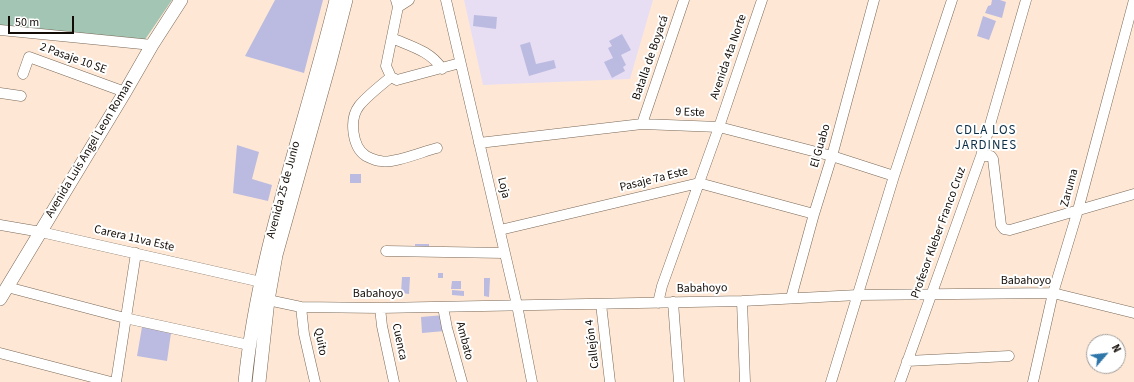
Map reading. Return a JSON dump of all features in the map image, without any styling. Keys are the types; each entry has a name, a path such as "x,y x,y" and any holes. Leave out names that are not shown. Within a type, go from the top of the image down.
{"main road":[{"name":"Avenida Luis Angel Leon Roman","path":"0,299 152,45 181,0"},
{"name":"Avenida 25 de Junio","path":"245,382 249,345 270,241 336,0"},
{"name":"Avenida 25 de Junio","path":"258,382 268,300 276,255 346,0"}],"street":[{"path":"409,0 397,4 386,66 391,77 397,80 460,63"},
{"name":"Loja","path":"446,0 517,305 532,382"},
{"name":"Batalla de Boyacá","path":"642,124 684,0"},
{"name":"Avenida 4ta Norte","path":"658,302 662,286 762,0"},
{"name":"El Guabo","path":"791,298 814,214 832,156 874,0"},
{"path":"831,382 894,176 952,0"},
{"name":"Profesor Kleber Franco Cruz","path":"900,382 981,156 1026,0"},
{"name":"Zaruma","path":"1033,382 1053,293 1078,210 1134,0"},
{"path":"0,30 152,45"},
{"path":"392,38 427,53 442,68"},
{"name":"2 Pasaje 10 SE","path":"23,74 29,57 125,92"},
{"path":"391,77 358,106 353,118 357,145 366,156 381,162 391,161 437,148"},
{"path":"0,93 21,96"},
{"name":"9 Este","path":"479,143 642,124 719,126 832,156 894,176"},
{"path":"981,156 991,156 993,159 1001,225 1004,229 1010,230 1134,194"},
{"name":"Pasaje 7a Este","path":"500,230 699,183 814,214"},
{"name":"Carera 11va Este","path":"0,225 40,232 261,282"},
{"path":"386,251 504,253"},
{"path":"116,382 136,253"},
{"path":"7,287 125,318 249,345"},
{"name":"Babahoyo","path":"268,300 301,306 380,308 742,301 858,295 1053,293 1134,314"},
{"path":"742,301 745,382"},
{"path":"673,302 678,382"},
{"name":"Callejón 4","path":"601,304 610,382"},
{"name":"Quito","path":"301,306 304,334 315,382"},
{"name":"Ambato","path":"443,306 447,328 462,382"},
{"name":"Cuenca","path":"380,308 382,326 394,382"},
{"path":"0,353 111,382"},
{"path":"907,361 1009,356"}],"shaded area":[{"path":"464,0 653,0 630,79 483,85"}],"green space":[{"path":"0,0 172,0 142,44 0,30"}],"building":[{"path":"275,0 323,0 304,73 245,56"},
{"path":"992,0 1006,2 1002,18 985,13 988,6 991,5"},
{"path":"474,15 497,17 496,29 473,26"},
{"path":"983,16 996,21 989,40 977,36"},
{"path":"622,34 631,50 621,55 626,65 623,67 625,71 612,78 604,62 613,58 608,48 612,46 609,41"},
{"path":"530,42 536,64 554,60 556,68 529,76 520,45"},
{"path":"237,145 259,152 252,179 272,185 268,201 233,193"},
{"path":"350,174 361,174 361,183 350,183"},
{"path":"415,244 429,244 429,247 415,247"},
{"path":"438,273 443,273 443,278 438,278"},
{"path":"402,277 410,277 409,294 401,293"},
{"path":"484,278 490,278 489,297 484,296"},
{"path":"452,281 461,281 461,289 451,289"},
{"path":"452,290 464,291 464,296 452,295"},
{"path":"444,315 445,331 422,333 421,317"},
{"path":"142,327 171,333 167,361 137,356"}],"district":[{"name":"CDLA LOS JARDINES","path":"986,138"}]}
